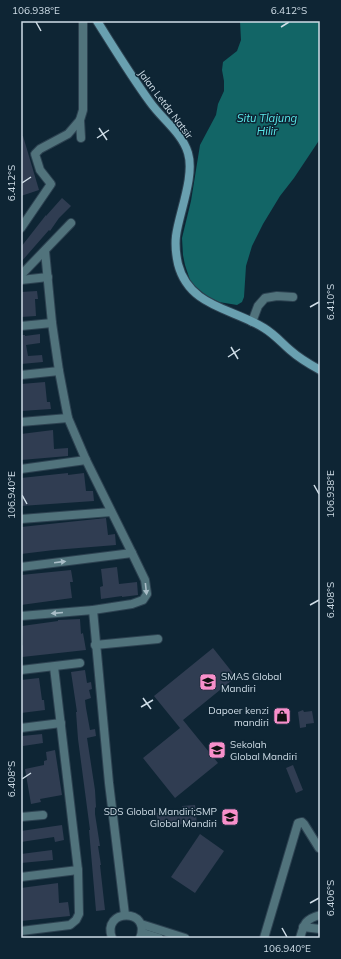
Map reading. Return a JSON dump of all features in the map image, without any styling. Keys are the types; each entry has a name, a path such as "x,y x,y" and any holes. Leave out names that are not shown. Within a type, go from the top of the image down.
{"street":[{"path":"81,138 80,120 83,110 83,21"},
{"name":"Jalan Letda Natsir","path":"97,21 150,102 178,134 186,147 189,171 188,182 176,237 177,259 183,277 193,291 201,298 210,304 252,322 272,333 299,357 320,370"},
{"path":"21,228 51,184 40,170 35,154 40,149 68,134 80,120"},
{"path":"21,275 71,223"},
{"path":"21,616 93,610 140,602 146,597 147,587 86,460 68,418 52,323 45,251"},
{"path":"21,280 48,277"},
{"path":"252,322 258,306 265,298 269,296 293,297"},
{"path":"21,326 52,323"},
{"path":"21,375 59,371"},
{"path":"21,422 68,418"},
{"path":"21,469 86,460"},
{"path":"21,519 112,512"},
{"path":"21,567 132,553"},
{"path":"93,610 95,645 109,783 125,915"},
{"path":"95,645 158,639"},
{"path":"21,670 80,663"},
{"path":"21,931 70,925 76,920 79,914 78,870 54,667"},
{"path":"21,728 61,724"},
{"path":"21,817 44,815"},
{"path":"264,938 298,823 302,822 304,824 319,848"},
{"path":"21,877 78,870"},
{"path":"110,937 112,924 119,917 125,915 135,918 141,924 185,938"},
{"path":"300,938 303,926 310,918 320,915"},
{"path":"141,924 142,935 159,938"},
{"path":"303,926 320,929"}],"water":[{"name":"Situ Tlajung Hilir","path":"240,21 320,21 320,139 280,196 252,246 246,266 244,297 242,302 237,305 219,302 207,296 191,283 183,255 182,238 191,201 200,145 216,115 218,104 224,91 222,70 223,62 237,51 241,40"}],"building":[{"path":"21,136 23,136 39,190 21,196"},
{"path":"62,198 71,206 21,262 21,247 46,215"},
{"path":"37,291 38,299 35,299 36,316 21,317 21,292"},
{"path":"40,334 40,343 26,345 28,356 42,355 43,362 21,364 21,335 25,336"},
{"path":"45,382 47,402 50,402 51,409 21,411 21,384"},
{"path":"53,430 54,449 68,448 68,456 21,460 21,434"},
{"path":"68,473 68,475 84,473 86,491 93,491 94,501 21,506 21,478"},
{"path":"106,518 108,535 115,534 116,545 21,554 21,527"},
{"path":"117,567 119,584 137,582 138,595 101,599 100,587 103,586 101,569"},
{"path":"71,570 73,582 70,582 72,598 21,605 21,575"},
{"path":"80,619 81,634 83,633 86,650 22,657 22,626 58,620"},
{"path":"213,648 236,677 183,720 218,763 175,798 143,758 180,728 154,696"},
{"path":"85,670 87,683 91,682 92,689 89,690 91,698 85,700 86,708 90,730 95,729 96,736 87,738 95,790 95,814 100,846 98,846 105,910 96,911 90,830 71,672"},
{"path":"39,678 45,710 21,713 21,680"},
{"path":"303,710 304,712 312,711 314,723 306,724 306,727 300,728 298,712"},
{"path":"42,734 43,743 23,746 22,736"},
{"path":"55,750 62,795 40,799 41,802 31,804 25,769 44,765 44,761 47,760 46,752"},
{"path":"293,765 303,790 296,793 286,768"},
{"path":"195,805 197,824 182,826 182,824 159,828 156,813 184,809 182,806"},
{"path":"62,825 64,840 55,842 54,837 21,842 21,831"},
{"path":"200,834 224,851 195,893 171,877"},
{"path":"52,850 53,860 21,863 21,854"},
{"path":"58,883 59,903 68,902 70,916 21,921 21,888"}],"place":[{"name":"SMAS Global Mandiri","path":"208,682"},
{"name":"Dapoer kenzi mandiri","path":"282,716"},
{"name":"Sekolah Global Mandiri","path":"217,750"},
{"name":"SDS Global Mandiri;SMP Global Mandiri","path":"230,817"}]}
